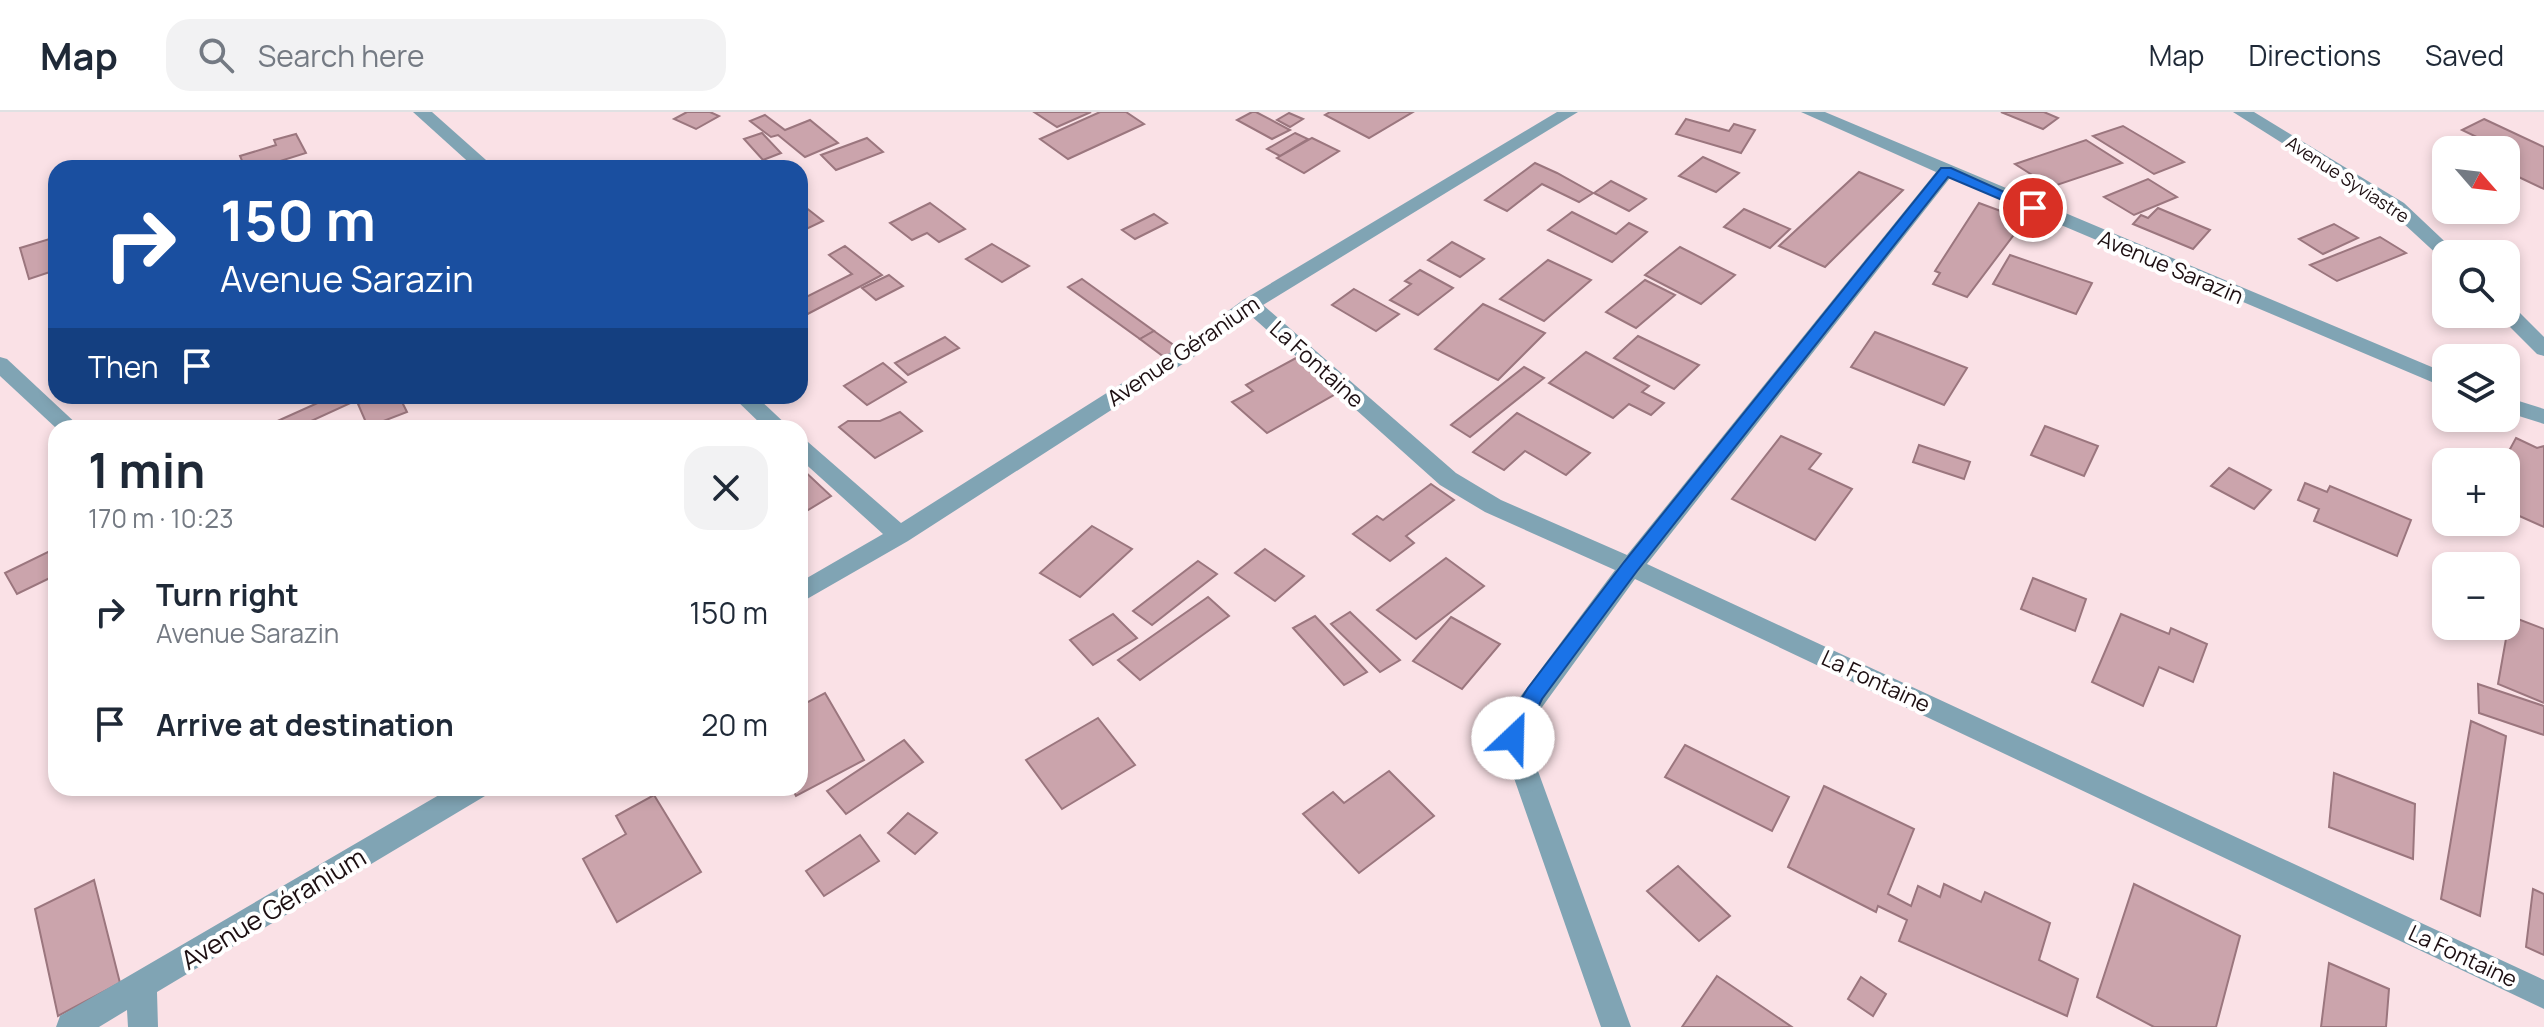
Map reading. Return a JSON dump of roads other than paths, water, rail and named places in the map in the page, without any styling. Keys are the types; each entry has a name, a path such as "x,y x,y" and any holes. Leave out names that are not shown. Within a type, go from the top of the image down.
{"street":[{"path":"422,112 477,160"},
{"name":"Avenue Géranium","path":"808,589 900,535 1188,351 1250,304 1569,112"},
{"name":"Avenue Sarazin","path":"1810,112 2432,375"},
{"name":"Avenue Syviastre","path":"2242,112 2397,207 2435,240"},
{"path":"1616,1027 1513,738 1520,717 1631,567 1946,171"},
{"name":"La Fontaine","path":"1250,304 1448,479 1493,506 1631,567 2544,995"},
{"path":"2520,325 2544,349"},
{"path":"0,364 61,420"},
{"path":"752,404 770,420"},
{"path":"2520,409 2544,417"},
{"path":"808,454 900,535"},
{"name":"Avenue Géranium","path":"71,1027 459,796"},
{"path":"142,987 143,1027"}]}
